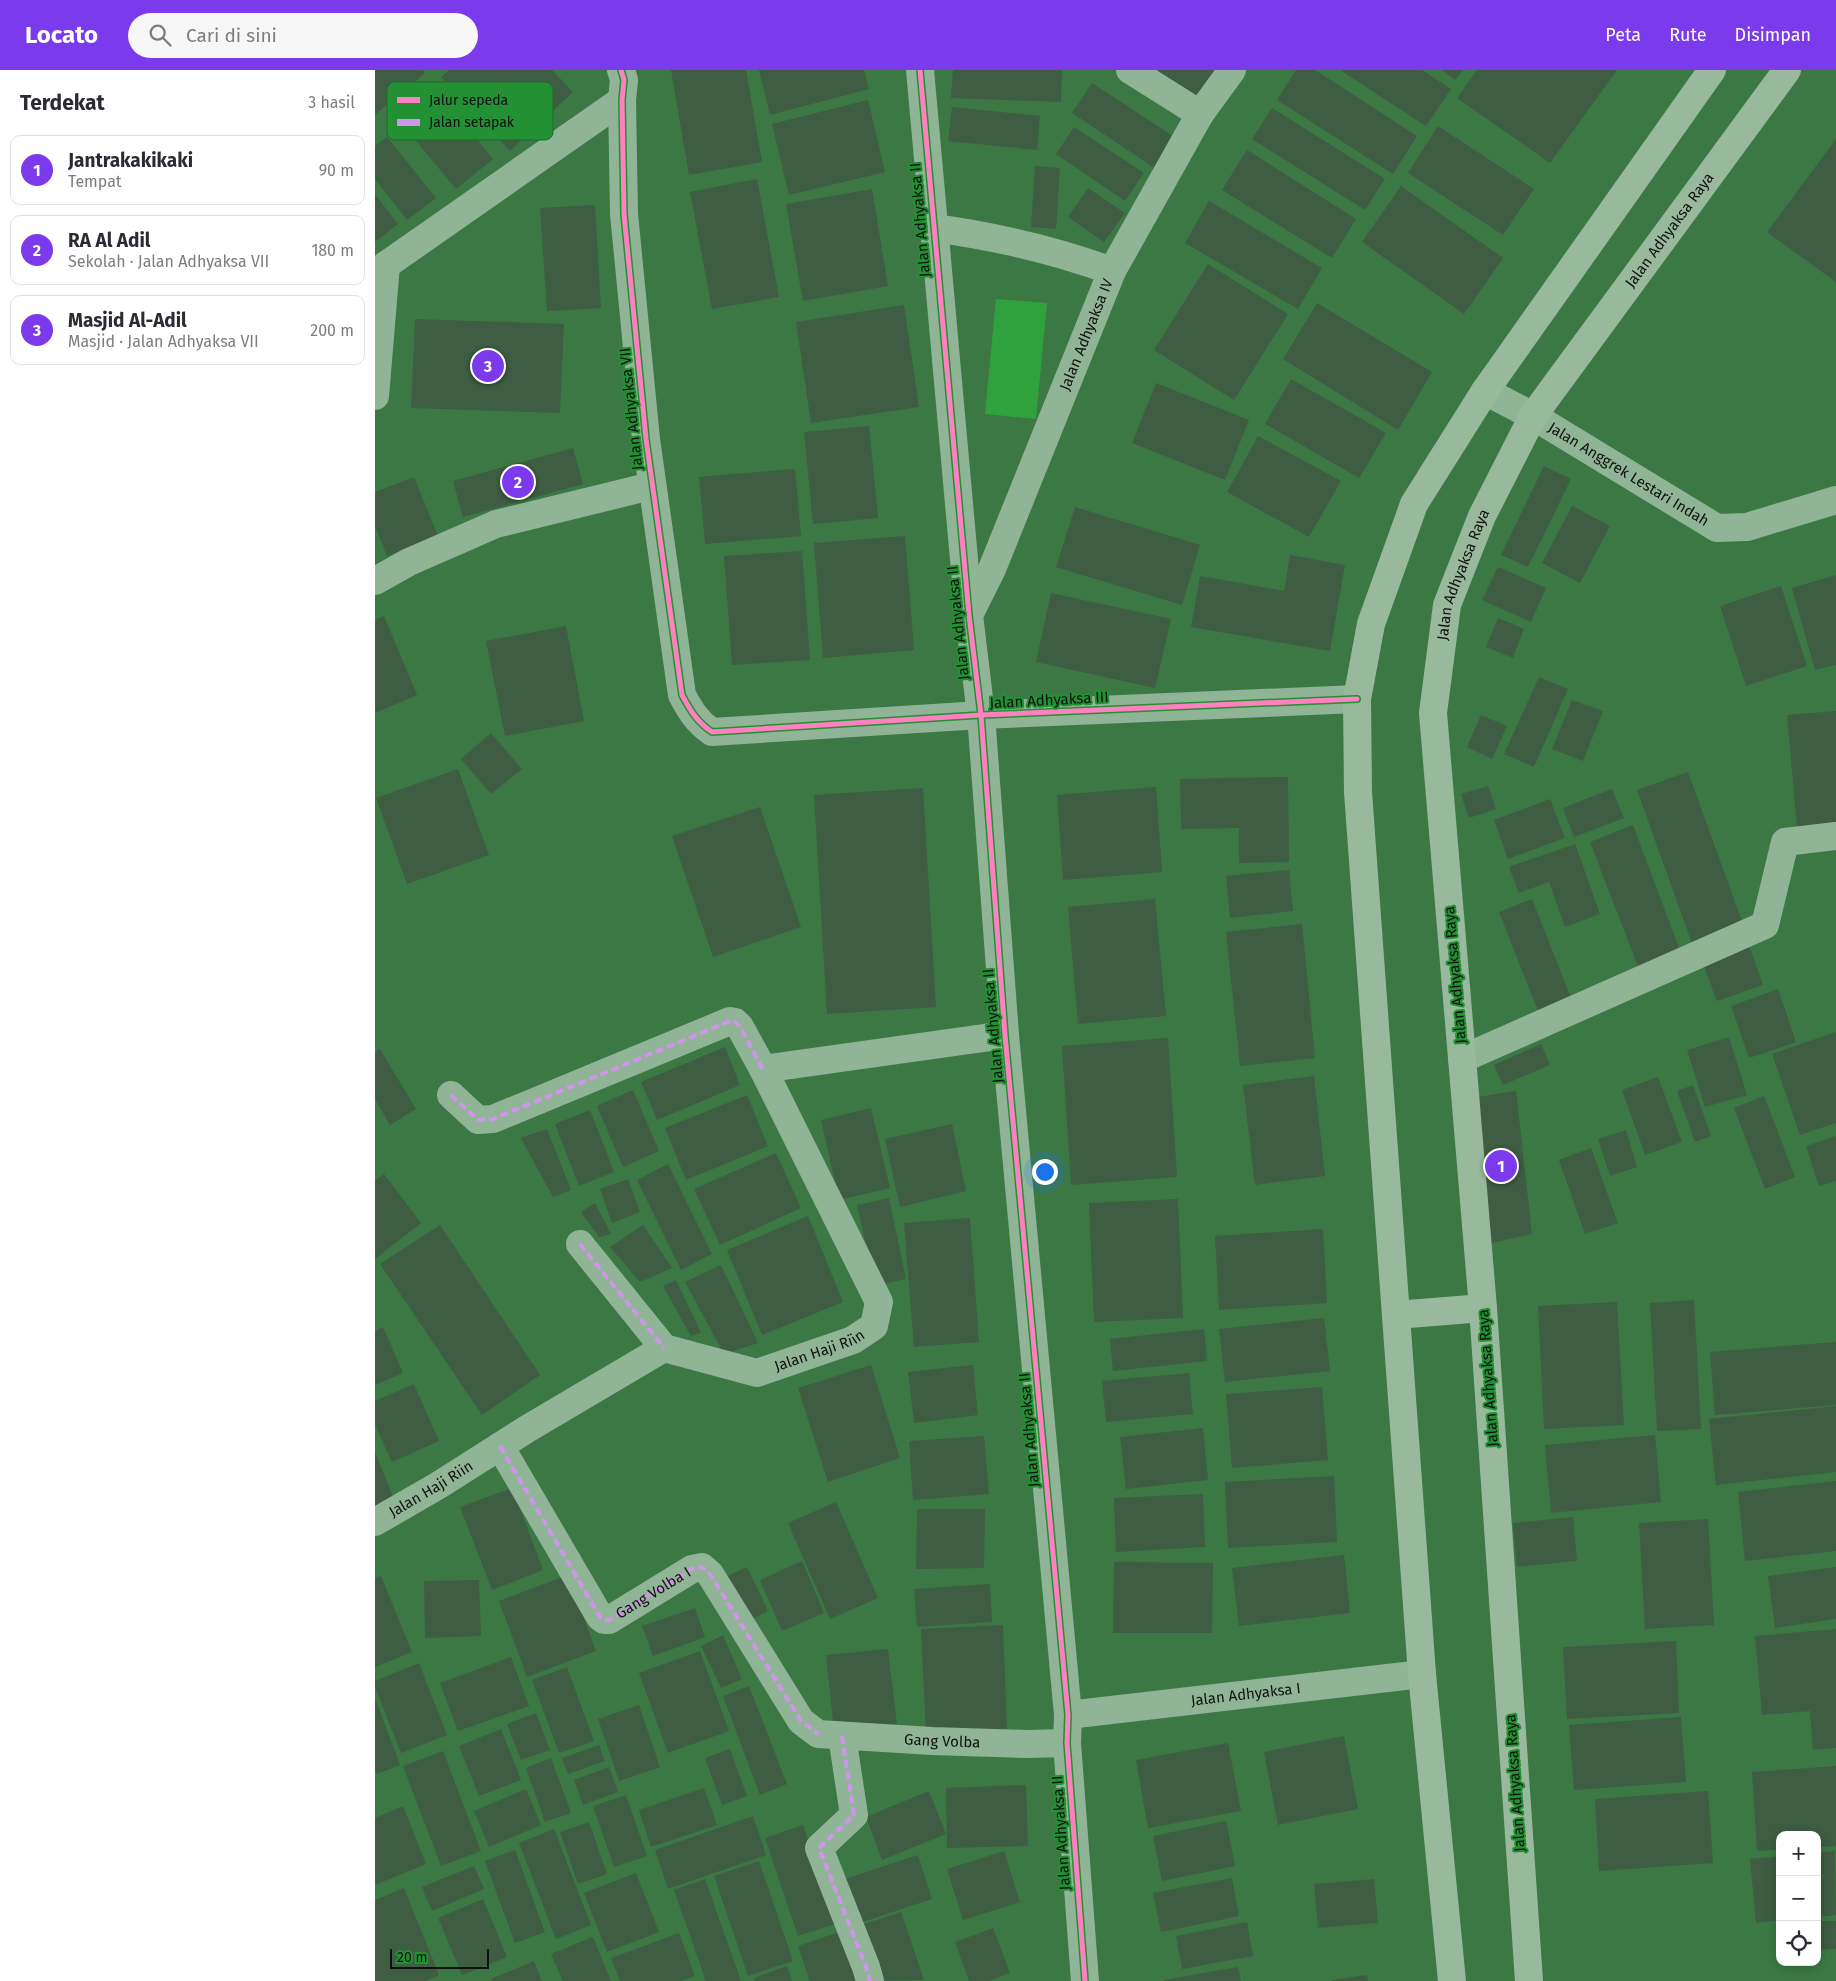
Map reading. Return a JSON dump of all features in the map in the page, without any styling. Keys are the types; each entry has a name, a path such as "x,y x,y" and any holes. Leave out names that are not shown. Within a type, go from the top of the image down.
{"main road":[{"path":"1451,1981 1422,1674 1358,792 1357,699 1371,624 1414,504 1485,391 1712,70"},
{"name":"Jalan Adhyaksa Raya","path":"1529,1981 1483,1308 1433,713 1447,605 1482,516 1533,416 1787,70"},
{"path":"1396,1315 1483,1308"}],"street":[{"name":"Jalan Adhyaksa VII","path":"621,70 624,80 622,100 624,214 651,486 682,695 691,713 701,725 712,732"},
{"name":"Jalan Adhyaksa II","path":"920,70 969,616 981,715 1005,1035 1068,1715 1067,1743 1085,1981"},
{"path":"1130,70 1200,114"},
{"name":"Jalan Adhyaksa IV","path":"969,616 992,569 1112,271 1200,114 1232,70"},
{"path":"375,396 381,270 622,100"},
{"path":"933,228 968,232 1067,255 1112,271"},
{"name":"Jalan Anggrek Lestari Indah","path":"1485,391 1533,416 1717,528 1747,527 1836,500"},
{"path":"375,581 409,562 496,524 651,486"},
{"name":"Jalan Adhyaksa III","path":"712,732 981,715 1357,699"},
{"path":"1462,1060 1765,925 1785,842 1836,836"},
{"name":"Jalan Haji Riin","path":"375,1522 664,1348 757,1373 853,1340 874,1326 879,1302 763,1069 740,1027 735,1022 730,1021 493,1119 478,1120 451,1095"},
{"path":"763,1069 1005,1035"},
{"path":"580,1244 664,1348"},
{"name":"Gang Volba I","path":"499,1446 600,1617 604,1620 609,1620 691,1569 702,1567 710,1574 801,1721 830,1735"},
{"name":"Jalan Adhyaksa I","path":"1068,1715 1422,1674"},
{"path":"830,1735 854,1815 819,1848 870,1981"},
{"name":"Gang Volba","path":"830,1735 1028,1744 1067,1743"}],"green space":[{"path":"996,299 1047,303 1036,419 985,414"}],"building":[{"path":"375,70 423,70 425,73 414,82 387,82 387,105 375,115"},
{"path":"449,70 552,70 573,92 553,111 553,82 446,82 441,77"},
{"path":"671,70 746,70 762,162 689,175"},
{"path":"759,70 864,70 869,89 770,115"},
{"path":"953,70 1062,70 1061,102 951,98"},
{"path":"1146,70 1213,70 1218,73 1196,104"},
{"path":"1296,70 1315,70 1417,136 1393,174 1277,100"},
{"path":"1340,70 1422,70 1451,89 1426,126"},
{"path":"1442,70 1463,70 1455,80"},
{"path":"1477,70 1617,70 1550,163 1457,98"},
{"path":"1092,83 1176,138 1156,169 1072,113"},
{"path":"868,100 885,172 789,195 772,124"},
{"path":"952,107 1040,116 1037,150 948,141"},
{"path":"1272,108 1385,179 1365,210 1252,139"},
{"path":"1438,126 1534,189 1503,235 1408,173"},
{"path":"1074,127 1144,173 1125,201 1056,154"},
{"path":"387,137 387,140 389,140 436,198 407,220 375,179 375,146"},
{"path":"1836,139 1836,282 1767,232"},
{"path":"415,140 477,140 493,159 456,189"},
{"path":"500,140 522,140 510,151"},
{"path":"1247,150 1356,219 1332,258 1222,190"},
{"path":"1035,166 1060,168 1056,229 1031,227"},
{"path":"757,179 779,297 712,309 690,192"},
{"path":"1401,186 1503,258 1464,314 1362,242"},
{"path":"1088,188 1125,213 1104,242 1068,217"},
{"path":"872,189 888,286 803,301 786,204"},
{"path":"375,194 398,224 375,242"},
{"path":"1209,201 1322,268 1298,309 1185,243"},
{"path":"595,205 601,308 547,311 540,208"},
{"path":"1208,264 1288,314 1234,400 1154,350"},
{"path":"1317,303 1432,372 1398,430 1283,359"},
{"path":"904,305 919,407 811,423 796,322"},
{"path":"415,319 564,324 560,413 411,408"},
{"path":"1291,379 1386,433 1359,478 1265,424"},
{"path":"1156,383 1249,420 1225,480 1132,443"},
{"path":"869,426 878,518 813,524 804,432"},
{"path":"1258,436 1341,481 1309,537 1227,492"},
{"path":"573,448 583,484 463,517 453,481"},
{"path":"1544,466 1571,479 1528,567 1501,555"},
{"path":"795,469 801,536 705,544 699,477"},
{"path":"414,477 438,536 387,556 375,526 375,492"},
{"path":"1572,506 1610,526 1580,583 1542,563"},
{"path":"1075,507 1200,545 1182,605 1056,567"},
{"path":"905,536 914,650 823,658 814,543"},
{"path":"802,551 810,660 732,665 724,556"},
{"path":"1290,555 1345,565 1330,651 1191,627 1200,576 1284,591"},
{"path":"1498,567 1546,588 1531,622 1482,600"},
{"path":"1836,575 1836,665 1815,670 1792,588"},
{"path":"1781,586 1807,666 1746,686 1720,606"},
{"path":"1051,593 1171,619 1155,688 1036,662"},
{"path":"384,616 417,695 375,713 375,620"},
{"path":"1498,618 1524,629 1513,658 1486,647"},
{"path":"566,626 584,721 505,736 486,641"},
{"path":"1539,677 1568,689 1534,767 1504,754"},
{"path":"1572,700 1603,711 1583,761 1552,749"},
{"path":"1836,711 1836,823 1797,827 1787,715"},
{"path":"1481,715 1507,726 1492,759 1467,747"},
{"path":"491,733 522,769 491,794 461,759"},
{"path":"458,769 489,855 407,884 376,798"},
{"path":"1688,772 1744,927 1693,946 1637,790"},
{"path":"1288,777 1289,862 1239,863 1239,828 1181,829 1180,779"},
{"path":"1488,786 1496,809 1469,818 1461,794"},
{"path":"1156,787 1162,872 1063,880 1057,795"},
{"path":"923,788 936,1007 827,1014 814,795"},
{"path":"1612,789 1624,818 1574,837 1563,808"},
{"path":"1550,799 1565,838 1508,859 1494,820"},
{"path":"760,807 801,927 713,957 672,836"},
{"path":"1633,825 1681,953 1639,969 1590,842"},
{"path":"1575,844 1600,914 1565,927 1549,882 1519,893 1509,867"},
{"path":"1289,870 1293,911 1230,918 1226,876"},
{"path":"1155,899 1166,1016 1078,1024 1068,907"},
{"path":"1532,899 1575,1008 1542,1021 1499,912"},
{"path":"1302,924 1315,1058 1240,1066 1226,932"},
{"path":"1747,939 1763,985 1717,1001 1700,956"},
{"path":"1778,989 1796,1042 1749,1058 1731,1006"},
{"path":"1836,1032 1836,1123 1800,1135 1772,1054"},
{"path":"1729,1037 1747,1095 1705,1107 1687,1050"},
{"path":"1168,1038 1177,1177 1071,1185 1062,1046"},
{"path":"1541,1044 1550,1065 1503,1085 1494,1065"},
{"path":"725,1047 740,1085 657,1120 641,1082"},
{"path":"380,1049 416,1109 390,1125 375,1099 375,1052"},
{"path":"1314,1076 1325,1176 1255,1185 1243,1085"},
{"path":"1658,1077 1682,1142 1645,1155 1622,1090"},
{"path":"1693,1085 1711,1136 1695,1142 1677,1091"},
{"path":"633,1090 659,1151 623,1167 597,1106"},
{"path":"1516,1091 1532,1234 1487,1244 1471,1098"},
{"path":"747,1095 768,1146 686,1180 665,1128"},
{"path":"1764,1096 1795,1177 1765,1189 1734,1108"},
{"path":"871,1108 890,1188 839,1200 821,1120"},
{"path":"590,1110 614,1172 579,1186 555,1124"},
{"path":"952,1124 966,1191 900,1207 885,1139"},
{"path":"547,1129 571,1190 553,1197 521,1138"},
{"path":"1626,1130 1637,1167 1610,1176 1598,1139"},
{"path":"1836,1136 1836,1181 1819,1186 1806,1146"},
{"path":"1591,1148 1618,1223 1585,1234 1559,1160"},
{"path":"776,1153 801,1208 720,1245 694,1189"},
{"path":"668,1164 712,1254 681,1270 637,1180"},
{"path":"384,1174 421,1223 375,1259 375,1181"},
{"path":"628,1179 640,1212 612,1223 600,1189"},
{"path":"889,1198 906,1279 875,1286 857,1205"},
{"path":"1178,1199 1183,1318 1094,1322 1089,1203"},
{"path":"595,1203 611,1234 599,1237 581,1212"},
{"path":"808,1216 843,1302 762,1335 727,1250"},
{"path":"970,1218 979,1342 914,1347 904,1223"},
{"path":"440,1225 540,1375 482,1415 380,1264"},
{"path":"643,1225 672,1268 640,1282 610,1247"},
{"path":"1323,1229 1327,1303 1219,1310 1215,1236"},
{"path":"721,1265 758,1343 724,1354 685,1282"},
{"path":"676,1280 701,1333 691,1336 663,1286"},
{"path":"1694,1300 1701,1429 1657,1431 1650,1303"},
{"path":"1617,1302 1624,1425 1544,1429 1538,1306"},
{"path":"1324,1318 1330,1371 1225,1382 1219,1329"},
{"path":"383,1327 403,1373 375,1385 375,1331"},
{"path":"1204,1329 1207,1361 1113,1371 1110,1339"},
{"path":"1836,1342 1836,1405 1715,1415 1710,1352"},
{"path":"871,1365 900,1458 828,1482 798,1388"},
{"path":"973,1365 978,1415 914,1423 908,1372"},
{"path":"1189,1373 1193,1414 1106,1422 1102,1381"},
{"path":"414,1384 439,1441 392,1462 375,1425 375,1401"},
{"path":"1322,1387 1328,1460 1232,1468 1226,1394"},
{"path":"1836,1406 1836,1472 1716,1485 1709,1419"},
{"path":"1203,1428 1208,1480 1126,1489 1120,1437"},
{"path":"1655,1435 1661,1502 1551,1513 1545,1445"},
{"path":"984,1436 989,1494 913,1500 909,1441"},
{"path":"375,1452 397,1507 375,1515"},
{"path":"1334,1476 1337,1542 1228,1548 1225,1482"},
{"path":"1836,1481 1836,1551 1745,1561 1738,1492"},
{"path":"512,1488 543,1570 492,1590 460,1507"},
{"path":"1203,1494 1205,1547 1116,1552 1114,1498"},
{"path":"836,1502 878,1598 830,1619 788,1523"},
{"path":"917,1509 985,1509 984,1568 916,1569"},
{"path":"1573,1517 1577,1561 1517,1567 1513,1523"},
{"path":"1708,1519 1714,1625 1645,1629 1639,1523"},
{"path":"1344,1555 1350,1613 1239,1626 1232,1568"},
{"path":"802,1561 824,1613 782,1631 760,1580"},
{"path":"1114,1562 1213,1563 1212,1633 1113,1633"},
{"path":"747,1567 768,1611 742,1624 721,1579"},
{"path":"1836,1567 1836,1619 1775,1628 1768,1576"},
{"path":"568,1575 596,1651 527,1677 499,1601"},
{"path":"381,1576 412,1652 375,1667 375,1578"},
{"path":"479,1580 481,1636 425,1638 424,1581"},
{"path":"990,1584 992,1622 917,1627 914,1589"},
{"path":"695,1608 705,1637 653,1656 642,1626"},
{"path":"1003,1625 1007,1732 926,1735 921,1629"},
{"path":"1836,1629 1836,1748 1813,1750 1810,1711 1762,1715 1755,1636"},
{"path":"723,1635 742,1679 721,1688 701,1646"},
{"path":"1676,1641 1679,1713 1567,1719 1563,1647"},
{"path":"888,1649 897,1724 834,1731 826,1655"},
{"path":"700,1651 729,1731 668,1753 639,1673"},
{"path":"511,1657 529,1706 458,1731 440,1683"},
{"path":"419,1663 447,1735 401,1753 375,1687 375,1681"},
{"path":"567,1667 594,1741 559,1753 532,1680"},
{"path":"749,1686 787,1784 760,1795 723,1696"},
{"path":"375,1698 400,1765 377,1774 375,1770"},
{"path":"639,1705 660,1767 619,1781 598,1719"},
{"path":"536,1713 550,1750 521,1760 507,1724"},
{"path":"1681,1717 1686,1782 1574,1790 1569,1725"},
{"path":"501,1729 521,1780 479,1796 459,1746"},
{"path":"1344,1736 1358,1809 1278,1825 1264,1752"},
{"path":"1228,1743 1241,1811 1148,1828 1136,1760"},
{"path":"599,1745 605,1761 568,1774 562,1758"},
{"path":"730,1749 747,1796 722,1805 705,1758"},
{"path":"443,1751 481,1851 441,1866 403,1766"},
{"path":"551,1758 571,1813 545,1822 526,1768"},
{"path":"1836,1766 1836,1846 1821,1847 1821,1831 1776,1831 1776,1849 1757,1851 1752,1772"},
{"path":"609,1767 618,1792 583,1805 574,1780"},
{"path":"1026,1785 1028,1846 947,1848 946,1788"},
{"path":"704,1788 717,1825 651,1847 639,1810"},
{"path":"526,1789 541,1825 489,1847 474,1811"},
{"path":"929,1791 946,1834 882,1860 866,1817"},
{"path":"1708,1791 1713,1863 1599,1871 1595,1799"},
{"path":"626,1795 647,1856 614,1867 593,1806"},
{"path":"403,1806 426,1864 375,1885 375,1818"},
{"path":"753,1816 766,1855 668,1889 655,1850"},
{"path":"1226,1821 1235,1866 1162,1881 1153,1836"},
{"path":"589,1822 607,1874 578,1884 560,1832"},
{"path":"803,1825 835,1924 798,1936 765,1838"},
{"path":"554,1829 591,1925 556,1939 519,1843"},
{"path":"515,1850 545,1932 515,1943 485,1861"},
{"path":"1004,1851 1020,1902 963,1920 947,1869"},
{"path":"1835,1851 1836,1915 1821,1917 1821,1853"},
{"path":"918,1855 932,1899 860,1923 845,1879"},
{"path":"1776,1856 1776,1920 1756,1923 1750,1859"},
{"path":"759,1861 793,1961 748,1976 714,1876"},
{"path":"474,1866 484,1889 432,1911 422,1887"},
{"path":"636,1873 659,1932 607,1952 584,1893"},
{"path":"1232,1878 1239,1916 1161,1932 1153,1893"},
{"path":"705,1879 741,1981 706,1981 674,1890"},
{"path":"1374,1879 1378,1923 1318,1928 1314,1884"},
{"path":"404,1888 439,1975 426,1981 375,1981 375,1900"},
{"path":"483,1899 507,1957 462,1975 438,1918"},
{"path":"901,1912 924,1980 876,1981 858,1926"},
{"path":"1821,1921 1836,1921 1836,1949 1821,1950"},
{"path":"1247,1922 1253,1956 1182,1969 1176,1936"},
{"path":"993,1928 1010,1973 989,1981 969,1981 955,1942"},
{"path":"842,1931 859,1981 810,1981 798,1946"},
{"path":"679,1933 695,1976 681,1981 620,1981 611,1958"},
{"path":"593,1937 611,1981 563,1981 551,1954"},
{"path":"534,1961 542,1981 492,1981 491,1979"},
{"path":"787,1966 792,1981 755,1981 754,1978"},
{"path":"1238,1967 1241,1981 1164,1981 1164,1980"},
{"path":"1367,1975 1368,1981 1332,1981 1332,1980"}],"marked path":[{"path":"451,1095 478,1120 493,1119 730,1021 735,1022 740,1027 763,1069"},
{"path":"580,1244 664,1348"},
{"path":"500,1446 600,1617 604,1620 609,1620 692,1569 702,1567 710,1574 801,1721 818,1734"},
{"path":"842,1736 854,1815 819,1848 870,1981"}],"cycle path":[{"path":"621,70 624,80 622,100 624,214 646,439 682,695 702,724 712,732 981,715 1357,699"},
{"path":"920,70 969,615 981,715 1005,1035 1068,1715 1067,1743 1085,1981"}],"place":[{"name":"Masjid Al-Adil","path":"488,366"},
{"name":"RA Al Adil","path":"518,482"},
{"name":"Jantrakakikaki","path":"1501,1166"}]}
